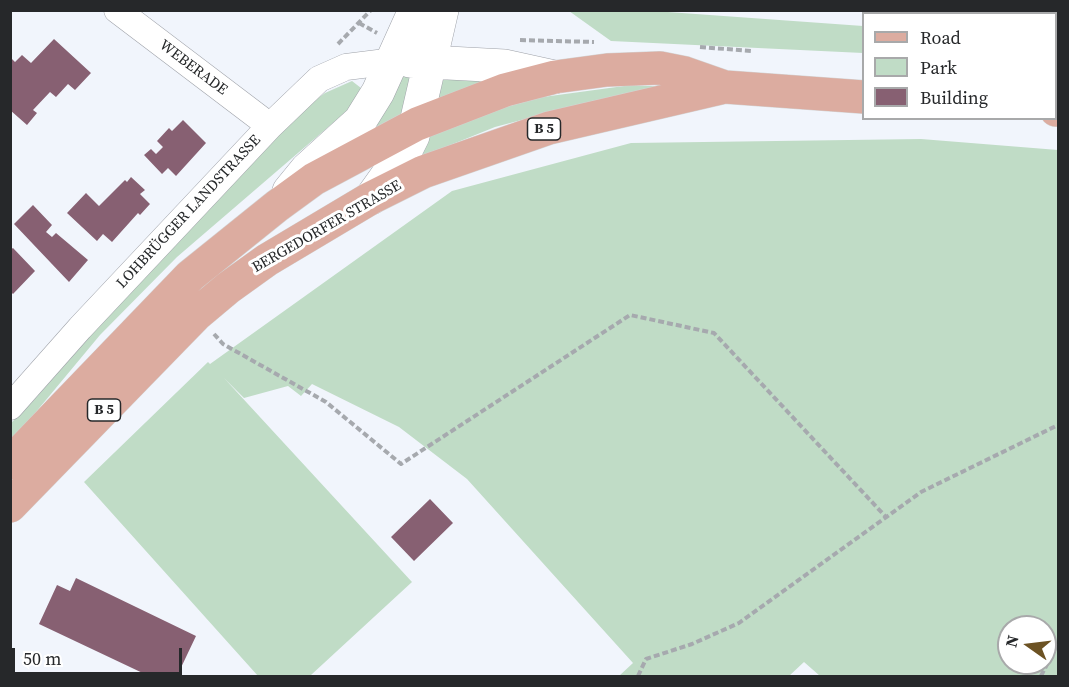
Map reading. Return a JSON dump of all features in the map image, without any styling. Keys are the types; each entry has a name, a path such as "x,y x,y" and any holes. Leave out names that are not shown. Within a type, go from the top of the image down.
{"main road":[{"name":"BERGEDORFER STRASSE","path":"10,463 190,276 314,179 417,123 505,90 555,78 607,70 660,68 685,73 725,87 862,97"},
{"name":"BERGEDORFER STRASSE","path":"10,506 197,314 267,260 371,198 423,172 549,128 725,87"}],"street":[{"name":"WEBERADE","path":"117,10 270,126"},
{"path":"277,206 307,169 360,121 378,92 415,10"},
{"path":"417,123 442,10"},
{"name":"LOHBRÜGGER LANDSTRASSE","path":"10,407 80,328 270,126 319,79 346,68 393,61 505,66 555,78"},
{"name":"B 5","path":"371,198 408,146 417,123"}],"path":[{"path":"359,23 371,10"},
{"path":"197,314 223,344 326,402 401,464 630,315 714,333 885,516"},
{"path":"638,676 646,659 692,644 739,622 921,492 1059,425"},
{"path":"1041,676 1059,643"}],"green space":[{"path":"569,11 654,11 862,26 862,53 611,41"},
{"path":"402,75 411,76 407,113 372,130"},
{"path":"502,75 436,99 438,79"},
{"path":"352,81 361,88 348,110 177,257 100,335 11,442 11,423 34,400 120,301 307,106 325,93"},
{"path":"624,86 679,86 495,127 416,159 426,134 465,118 543,97"},
{"path":"921,139 1058,150 1058,676 820,676 804,662 789,676 619,676 633,663 467,479 399,427 312,384 301,396 288,386 244,398 224,378 412,582 312,676 258,676 84,482 208,362 210,364 452,191 631,143"}],"building":[{"path":"54,39 91,73 75,90 68,84 56,97 50,92 33,110 37,113 27,125 10,110 10,57 15,62 22,55 31,63"},
{"path":"183,120 206,143 176,176 168,168 162,174 144,155 151,149 156,154 163,147 157,141 169,128 172,131"},
{"path":"131,177 145,190 140,194 150,204 140,215 138,213 112,242 103,234 97,241 67,213 86,193 99,206 125,180 127,182"},
{"path":"33,205 52,225 46,232 52,237 56,233 88,260 69,282 14,224"},
{"path":"13,248 35,271 13,294 10,291 10,250"},
{"path":"430,499 453,523 414,561 391,537"},
{"path":"76,578 196,636 177,676 149,676 39,624 57,585 70,591"}]}
